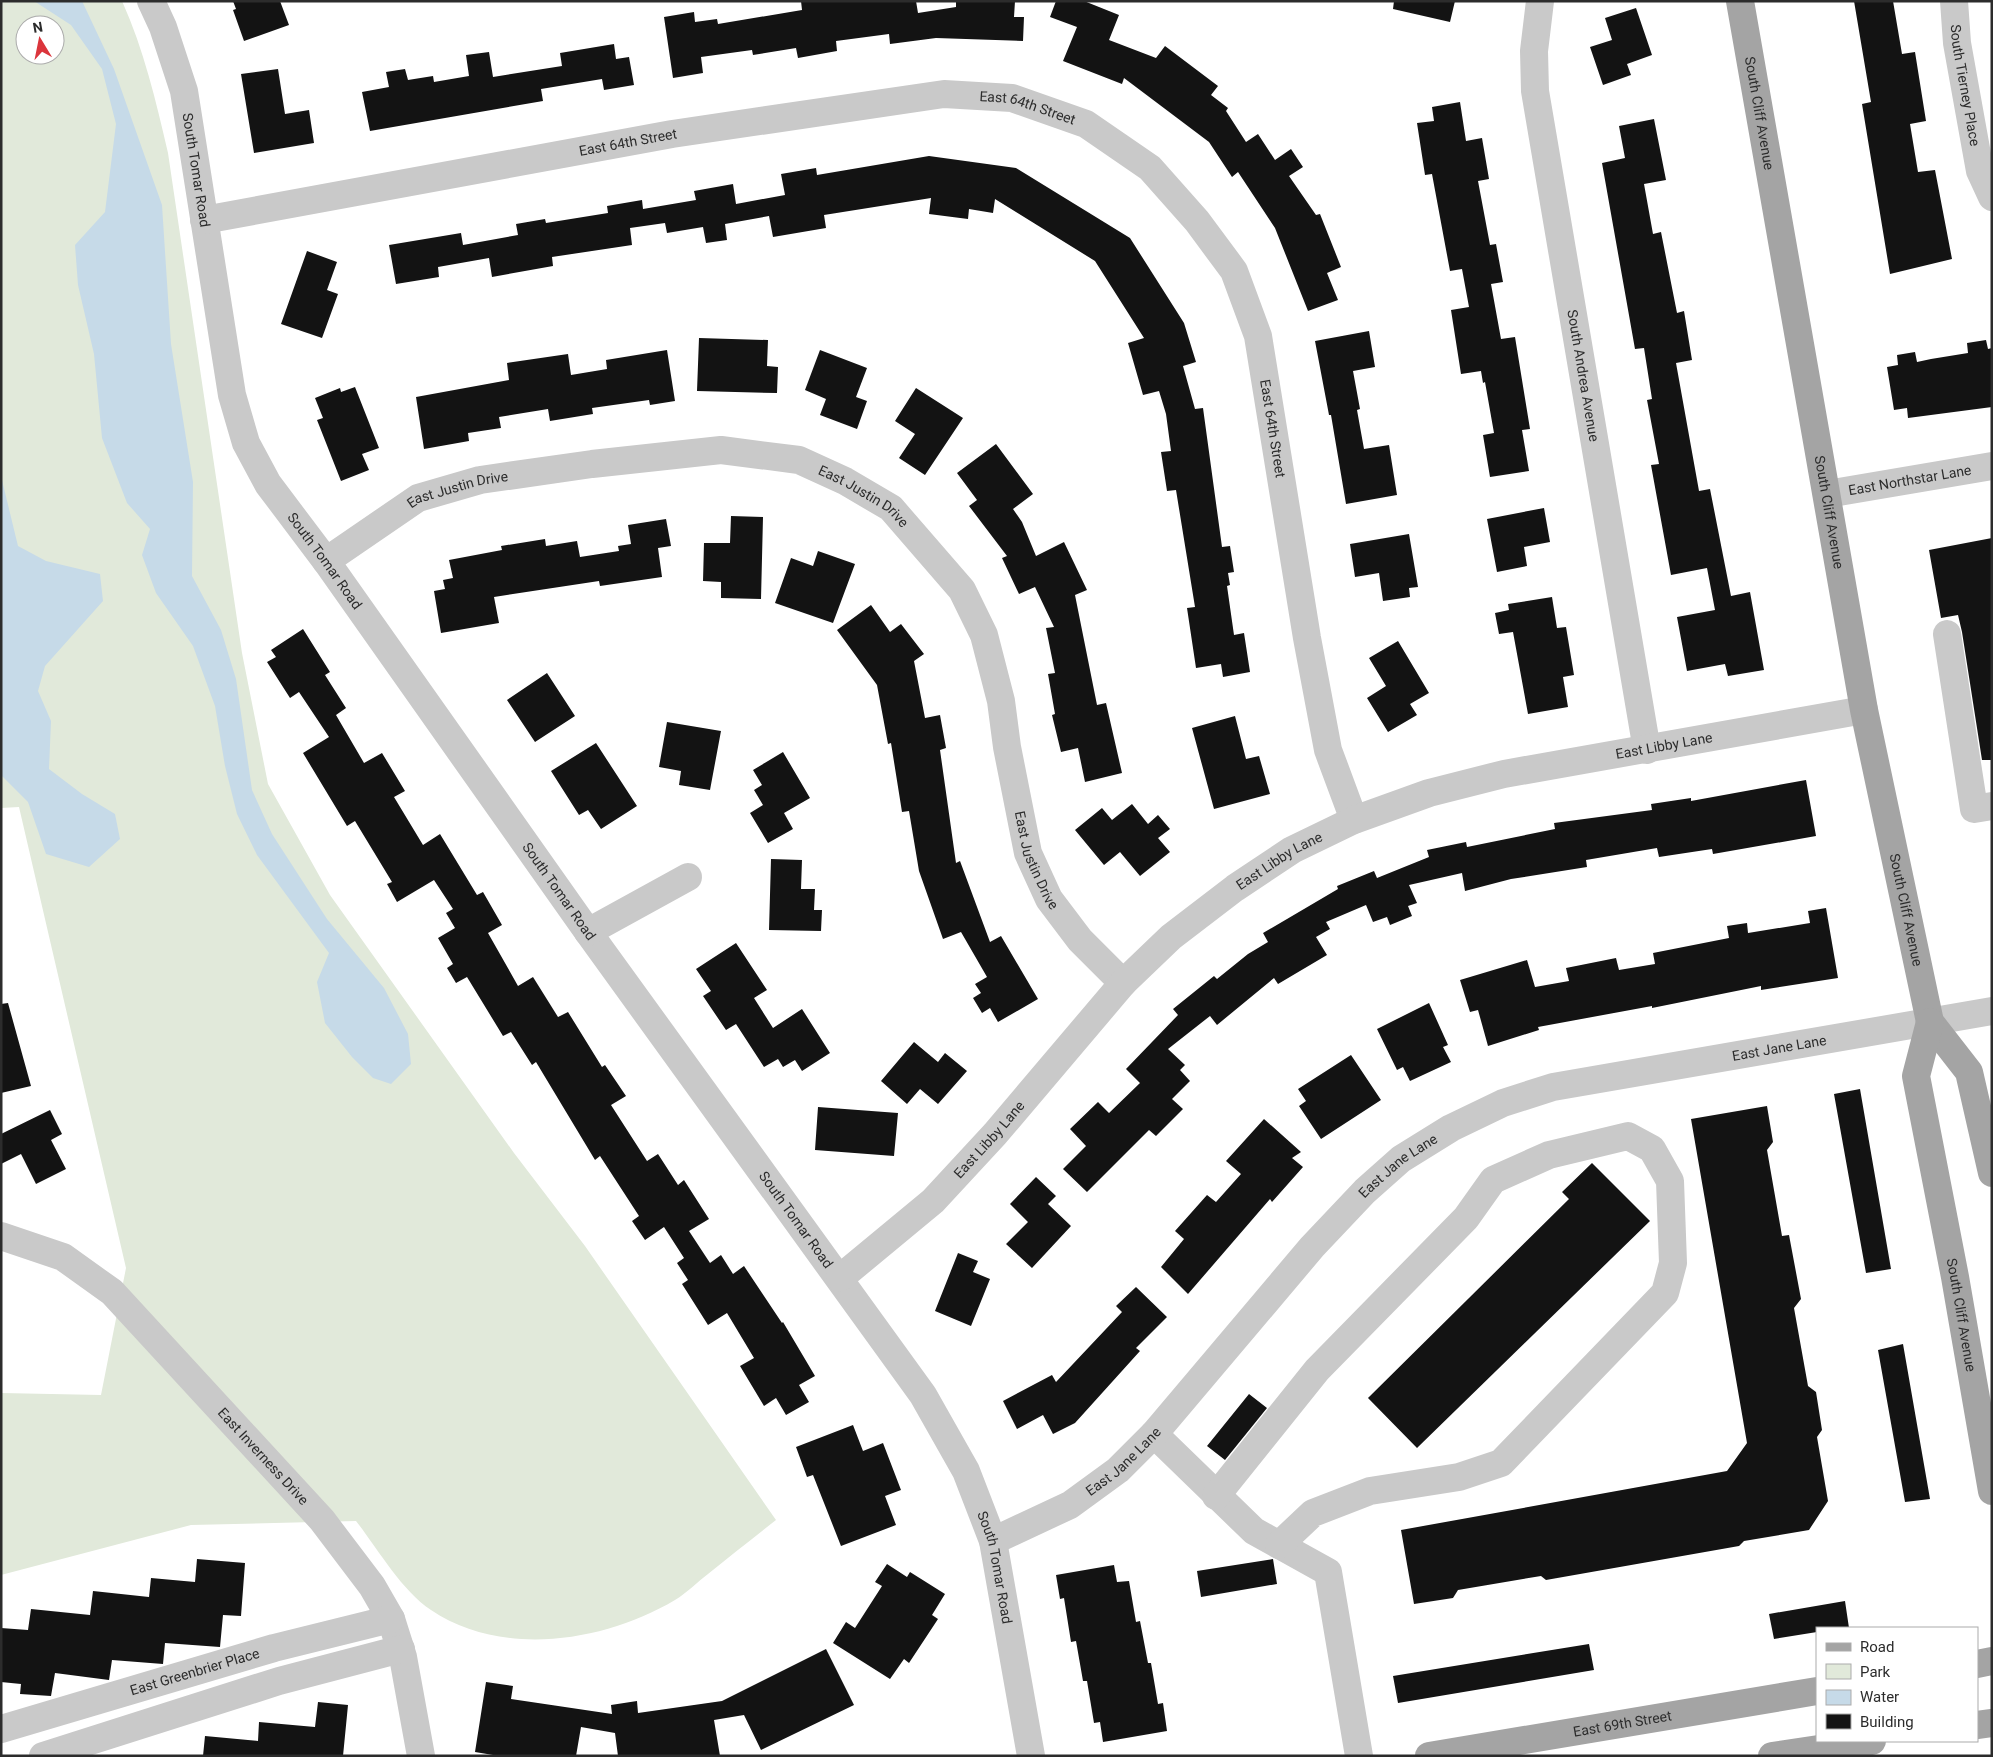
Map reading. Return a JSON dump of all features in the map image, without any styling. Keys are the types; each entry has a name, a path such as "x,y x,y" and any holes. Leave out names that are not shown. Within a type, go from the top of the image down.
{"main road":[{"name":"South Cliff Avenue","path":"1740,1 1864,710 1930,1022 1916,1076 1955,1277 1992,1492"},
{"name":"South Cliff Avenue","path":"1930,1022 1970,1072 1992,1173"},
{"path":"1978,1664 1992,1661"},
{"name":"East 69th Street","path":"1428,1756 1816,1690"},
{"path":"1978,1725 1992,1723"},
{"path":"1772,1756 1865,1742"}],"street":[{"name":"South Tomar Road","path":"151,1 163,27 184,91 232,396 246,443 268,484 326,561 588,932 923,1395 966,1471 993,1541 1031,1756"},
{"name":"South Andrea Avenue","path":"1540,1 1534,51 1535,91 1647,750"},
{"name":"South Tierney Place","path":"1954,1 1957,43 1980,171 1992,197"},
{"name":"East 64th Street","path":"204,220 672,134 944,94 1012,98 1086,124 1150,168 1197,221 1234,271 1258,336 1307,638 1328,750 1354,820"},
{"name":"East Justin Drive","path":"326,561 418,498 480,480 592,464 721,450 799,460 845,481 891,508 962,590 984,635 1001,701 1007,747 1028,853 1049,899 1080,940 1123,983"},
{"name":"East Northstar Lane","path":"1827,494 1992,466"},
{"path":"1947,634 1974,809 1992,806"},
{"name":"East Libby Lane","path":"840,1278 933,1201 995,1134 1123,983 1171,937 1235,888 1292,850 1354,820 1429,793 1504,774 1864,710"},
{"path":"588,932 688,877"},
{"name":"East Jane Lane","path":"993,1541 1070,1505 1118,1470 1154,1434 1312,1248 1365,1190 1401,1158 1451,1128 1503,1103 1553,1087 1992,1011"},
{"path":"1216,1496 1317,1370 1466,1218 1493,1180 1549,1155 1628,1136 1652,1150 1670,1180 1673,1263 1665,1293 1501,1463 1459,1477 1370,1491 1313,1513 1279,1545"},
{"name":"East Inverness Drive","path":"1,1236 63,1257 112,1292 322,1520 372,1586 391,1619 401,1649 420,1756"},
{"path":"1154,1434 1254,1531 1328,1572 1359,1756"},
{"name":"East Greenbrier Place","path":"1,1729 274,1648 391,1619"},
{"path":"43,1756 279,1681 401,1649"}],"green space":[{"path":"1,1 122,1 143,57 168,153 242,653 268,784 330,895 514,1153 585,1246 776,1520 675,1600 617,1626 553,1639 521,1639 489,1635 459,1625 431,1610 410,1592 356,1521 191,1525 1,1575 1,1393 101,1395 126,1268 19,807 1,808"}],"water":[{"path":"34,1 82,1 114,69 162,205 171,344 193,482 192,576 221,630 236,679 252,790 272,834 327,919 384,988 408,1034 411,1064 391,1084 373,1078 352,1057 325,1023 317,982 329,953 257,855 237,814 225,766 215,706 193,646 156,593 142,555 150,529 127,503 102,438 94,354 78,285 75,245 105,212 116,124 102,69 71,25 65,21 65,15 56,15"},
{"path":"1,476 18,546 46,561 100,574 103,601 45,666 38,691 51,721 49,769 82,794 115,814 120,839 89,867 46,854 28,802 1,775"}],"building":[{"path":"233,1 280,1 289,25 244,41 233,10 236,9"},
{"path":"801,1 916,1 918,13 956,7 956,1 1015,1 1014,17 1024,17 1023,41 936,38 890,44 889,34 836,41 837,51 798,58 796,48 753,55 752,50 701,57 703,73 673,78 664,17 694,12 695,22 717,19 718,24 802,10"},
{"path":"1056,1 1084,1 1119,15 1109,40 1156,58 1165,46 1218,86 1211,95 1228,108 1226,111 1246,142 1258,134 1275,160 1291,149 1303,167 1289,176 1316,215 1320,214 1341,267 1327,273 1338,300 1308,311 1275,228 1238,172 1232,177 1209,142 1124,78 1122,84 1063,61 1077,27 1050,17"},
{"path":"1394,1 1455,1 1450,22 1393,9"},
{"path":"1854,1 1893,1 1902,54 1915,52 1926,121 1910,124 1918,172 1935,170 1952,259 1890,274 1862,104 1871,102"},
{"path":"1636,8 1652,55 1627,64 1631,75 1603,85 1590,47 1612,40 1605,18"},
{"path":"614,44 616,59 629,57 634,85 604,90 602,79 541,89 543,101 370,131 362,92 389,87 386,72 405,69 408,80 433,76 434,82 469,76 466,55 489,52 493,77 562,66 560,53"},
{"path":"278,69 285,114 309,110 314,143 254,153 241,74"},
{"path":"1460,102 1466,141 1482,138 1489,179 1478,181 1490,245 1496,244 1503,282 1491,284 1501,339 1515,337 1530,429 1522,430 1529,471 1490,477 1483,435 1494,433 1485,382 1483,383 1481,371 1461,374 1451,310 1469,307 1462,269 1450,271 1432,174 1425,175 1417,123 1434,121 1432,107"},
{"path":"1654,119 1666,180 1644,184 1653,234 1661,232 1677,313 1684,311 1692,360 1676,363 1699,491 1710,489 1731,596 1750,592 1764,670 1728,676 1725,664 1687,671 1677,617 1715,610 1707,568 1671,575 1651,465 1659,464 1647,400 1652,399 1644,348 1635,349 1602,163 1625,158 1619,126"},
{"path":"929,156 1016,168 1130,238 1184,323 1196,362 1183,366 1195,409 1203,408 1222,547 1230,546 1234,572 1228,573 1230,585 1227,586 1234,635 1244,633 1250,672 1223,677 1221,664 1196,668 1187,608 1195,607 1176,490 1167,491 1161,452 1171,451 1166,414 1159,391 1143,395 1128,343 1144,338 1095,261 995,199 993,213 969,209 968,219 929,214 931,198 824,215 826,228 773,237 769,216 725,224 727,240 706,243 703,227 667,233 665,223 630,228 632,245 552,257 553,266 492,277 489,258 438,267 439,277 396,284 389,245 461,233 463,245 518,235 516,224 545,219 546,223 608,213 607,206 642,200 643,209 696,200 694,191 733,184 736,204 785,195 781,174 816,168 817,175"},
{"path":"307,251 337,262 327,290 338,294 322,338 281,324"},
{"path":"1369,331 1375,367 1353,371 1360,409 1357,410 1364,449 1389,445 1397,495 1346,504 1331,415 1329,415 1315,341"},
{"path":"699,338 768,340 767,366 778,367 777,393 697,391"},
{"path":"1986,340 1988,349 1992,348 1992,407 1908,418 1907,408 1894,410 1887,367 1898,365 1897,355 1915,352 1917,362 1968,353 1967,343"},
{"path":"667,350 675,401 650,405 649,400 592,408 593,414 550,421 548,409 499,417 501,428 468,433 469,441 424,449 416,397 509,380 507,363 568,354 571,375 607,369 606,360"},
{"path":"820,350 867,368 856,397 867,401 857,429 820,415 826,399 805,390"},
{"path":"355,387 379,448 362,454 369,470 341,481 317,420 323,418 315,398 340,388 341,392"},
{"path":"916,388 963,418 925,475 899,458 915,434 895,421"},
{"path":"996,444 1033,494 1013,509 1022,522 1036,556 1064,542 1087,590 1075,595 1097,705 1106,703 1122,773 1085,782 1078,748 1061,752 1052,715 1055,714 1048,674 1055,673 1046,628 1054,627 1035,587 1019,594 1002,558 1007,556 969,506 977,500 957,473"},
{"path":"1544,508 1550,542 1524,547 1527,566 1497,572 1487,519"},
{"path":"731,516 763,517 761,599 721,598 721,582 703,581 704,543 730,543"},
{"path":"666,519 671,546 658,548 662,577 600,586 599,581 494,597 499,623 441,633 434,591 445,589 443,580 453,578 449,560 502,550 501,546 545,539 546,546 577,541 580,557 619,551 618,546 631,544 628,525"},
{"path":"1409,534 1418,587 1409,588 1410,597 1383,601 1379,573 1355,577 1350,544"},
{"path":"1992,538 1992,760 1982,760 1958,615 1941,618 1929,550"},
{"path":"818,551 855,564 833,623 775,603 791,558 813,566"},
{"path":"1552,597 1557,628 1566,627 1574,675 1563,677 1568,707 1528,714 1513,632 1499,634 1495,613 1509,610 1508,604"},
{"path":"871,605 890,632 901,624 924,654 914,661 925,718 940,715 946,748 940,750 956,863 960,861 990,942 1001,936 1038,999 998,1022 990,1008 982,1013 973,998 981,993 975,984 987,977 961,932 943,939 919,871 909,811 902,812 891,743 888,744 877,685 837,630"},
{"path":"303,629 330,672 325,675 346,708 336,715 364,763 382,753 405,791 394,797 423,845 440,834 477,895 483,892 502,925 488,933 518,986 533,977 558,1017 568,1012 602,1067 605,1065 626,1096 611,1105 647,1161 658,1154 678,1185 684,1180 709,1219 689,1231 710,1263 721,1255 733,1274 744,1266 783,1322 815,1376 799,1385 809,1402 786,1415 776,1398 764,1406 740,1366 754,1358 727,1313 708,1325 682,1284 688,1280 677,1263 684,1258 664,1227 645,1240 632,1221 639,1216 600,1156 595,1160 536,1062 532,1065 511,1032 503,1036 467,977 456,983 447,968 453,964 438,938 455,928 446,913 453,909 434,880 397,902 387,884 392,882 355,821 347,826 303,753 329,737 299,692 290,698 267,662 276,657 271,650"},
{"path":"1398,641 1429,693 1410,704 1417,715 1388,732 1367,698 1386,686 1369,658"},
{"path":"547,673 575,716 535,742 507,700"},
{"path":"1235,716 1246,759 1259,756 1270,794 1214,809 1192,728"},
{"path":"667,722 721,731 710,790 679,785 681,771 659,767"},
{"path":"596,743 637,806 601,829 588,810 579,815 551,771"},
{"path":"783,752 810,798 784,813 793,829 768,843 750,813 763,805 754,790 762,785 753,770"},
{"path":"1806,780 1816,836 1713,854 1712,849 1659,857 1657,848 1586,860 1587,867 1511,879 1465,891 1462,873 1409,885 1417,903 1408,906 1412,916 1390,925 1387,917 1373,922 1366,905 1326,922 1330,929 1316,937 1327,955 1278,984 1274,978 1217,1025 1210,1016 1168,1049 1185,1065 1180,1070 1190,1081 1172,1099 1183,1109 1156,1136 1149,1130 1087,1192 1063,1169 1086,1146 1070,1129 1098,1102 1109,1113 1140,1083 1126,1069 1178,1015 1173,1009 1214,976 1217,979 1248,954 1268,942 1263,933 1338,889 1337,886 1374,871 1377,878 1429,857 1427,850 1466,842 1467,847 1555,829 1554,823 1652,810 1651,804 1691,798 1691,801"},
{"path":"1132,804 1148,824 1158,815 1170,829 1158,838 1170,852 1140,876 1120,852 1104,865 1075,830 1102,808 1112,820"},
{"path":"771,859 802,860 801,889 815,889 814,910 822,910 821,931 769,930"},
{"path":"1826,908 1838,978 1761,990 1761,986 1652,1008 1652,1006 1538,1027 1539,1030 1488,1046 1478,1010 1470,1012 1460,980 1527,960 1535,987 1569,981 1566,968 1616,958 1619,970 1655,964 1653,953 1729,938 1727,926 1747,923 1748,933 1810,923 1808,911"},
{"path":"736,943 767,990 754,998 773,1028 802,1009 830,1053 802,1071 795,1060 783,1067 778,1059 764,1067 736,1024 726,1030 703,996 711,991 696,969"},
{"path":"8,1003 31,1086 1,1093 1,1004"},
{"path":"1429,1003 1448,1045 1443,1047 1451,1062 1410,1081 1403,1067 1397,1070 1377,1029"},
{"path":"914,1042 938,1062 945,1053 967,1071 938,1104 920,1089 907,1104 881,1081"},
{"path":"1351,1055 1381,1100 1321,1139 1299,1106 1306,1101 1298,1089"},
{"path":"1860,1089 1891,1269 1866,1273 1834,1094"},
{"path":"1767,1106 1773,1142 1767,1150 1782,1236 1789,1235 1801,1299 1794,1308 1808,1386 1816,1392 1822,1430 1817,1437 1828,1501 1809,1530 1744,1541 1739,1546 1546,1580 1541,1576 1458,1590 1453,1598 1414,1604 1401,1530 1727,1471 1747,1443 1691,1119"},
{"path":"818,1107 898,1113 894,1156 815,1150"},
{"path":"50,1110 62,1134 51,1140 66,1169 36,1184 21,1154 1,1164 1,1134"},
{"path":"1264,1119 1301,1152 1292,1158 1303,1167 1272,1202 1270,1199 1188,1294 1161,1267 1184,1239 1175,1231 1207,1195 1216,1202 1241,1174 1226,1161"},
{"path":"1592,1163 1650,1221 1417,1448 1368,1398 1569,1199 1562,1192"},
{"path":"1036,1177 1056,1196 1048,1204 1071,1226 1032,1268 1006,1244 1028,1222 1010,1204"},
{"path":"958,1253 978,1261 973,1272 990,1279 971,1326 935,1311"},
{"path":"1136,1287 1167,1317 1136,1348 1140,1351 1075,1423 1053,1434 1043,1415 1017,1429 1003,1401 1052,1375 1056,1382 1122,1312 1116,1306"},
{"path":"1903,1344 1930,1499 1905,1502 1878,1350"},
{"path":"1249,1394 1267,1408 1225,1460 1207,1446"},
{"path":"853,1425 863,1451 883,1443 901,1490 885,1496 896,1525 841,1546 813,1475 807,1477 796,1447"},
{"path":"197,1559 245,1563 241,1616 223,1615 220,1647 165,1643 163,1664 112,1660 109,1680 55,1673 51,1696 20,1694 21,1684 1,1682 1,1628 28,1630 31,1609 90,1615 93,1591 149,1597 151,1578 195,1582"},
{"path":"1273,1559 1277,1584 1201,1597 1197,1571"},
{"path":"887,1564 907,1577 910,1572 945,1594 932,1615 938,1619 909,1663 904,1659 890,1679 833,1643 846,1622 855,1628 882,1586 875,1582"},
{"path":"1114,1565 1117,1582 1129,1581 1136,1622 1140,1621 1148,1663 1151,1663 1158,1704 1163,1703 1167,1731 1103,1742 1100,1722 1094,1723 1087,1681 1083,1681 1076,1641 1071,1642 1064,1598 1060,1599 1056,1575"},
{"path":"1845,1601 1849,1627 1816,1627 1816,1632 1774,1639 1769,1614"},
{"path":"1589,1644 1594,1670 1398,1703 1393,1676"},
{"path":"826,1649 854,1705 761,1750 744,1715 714,1720 720,1756 618,1756 615,1733 581,1727 576,1756 499,1756 475,1752 486,1682 513,1686 511,1699 612,1714 611,1705 637,1701 638,1713 722,1701"},
{"path":"318,1702 348,1705 343,1756 203,1756 205,1736 258,1741 259,1722 315,1727"}]}
